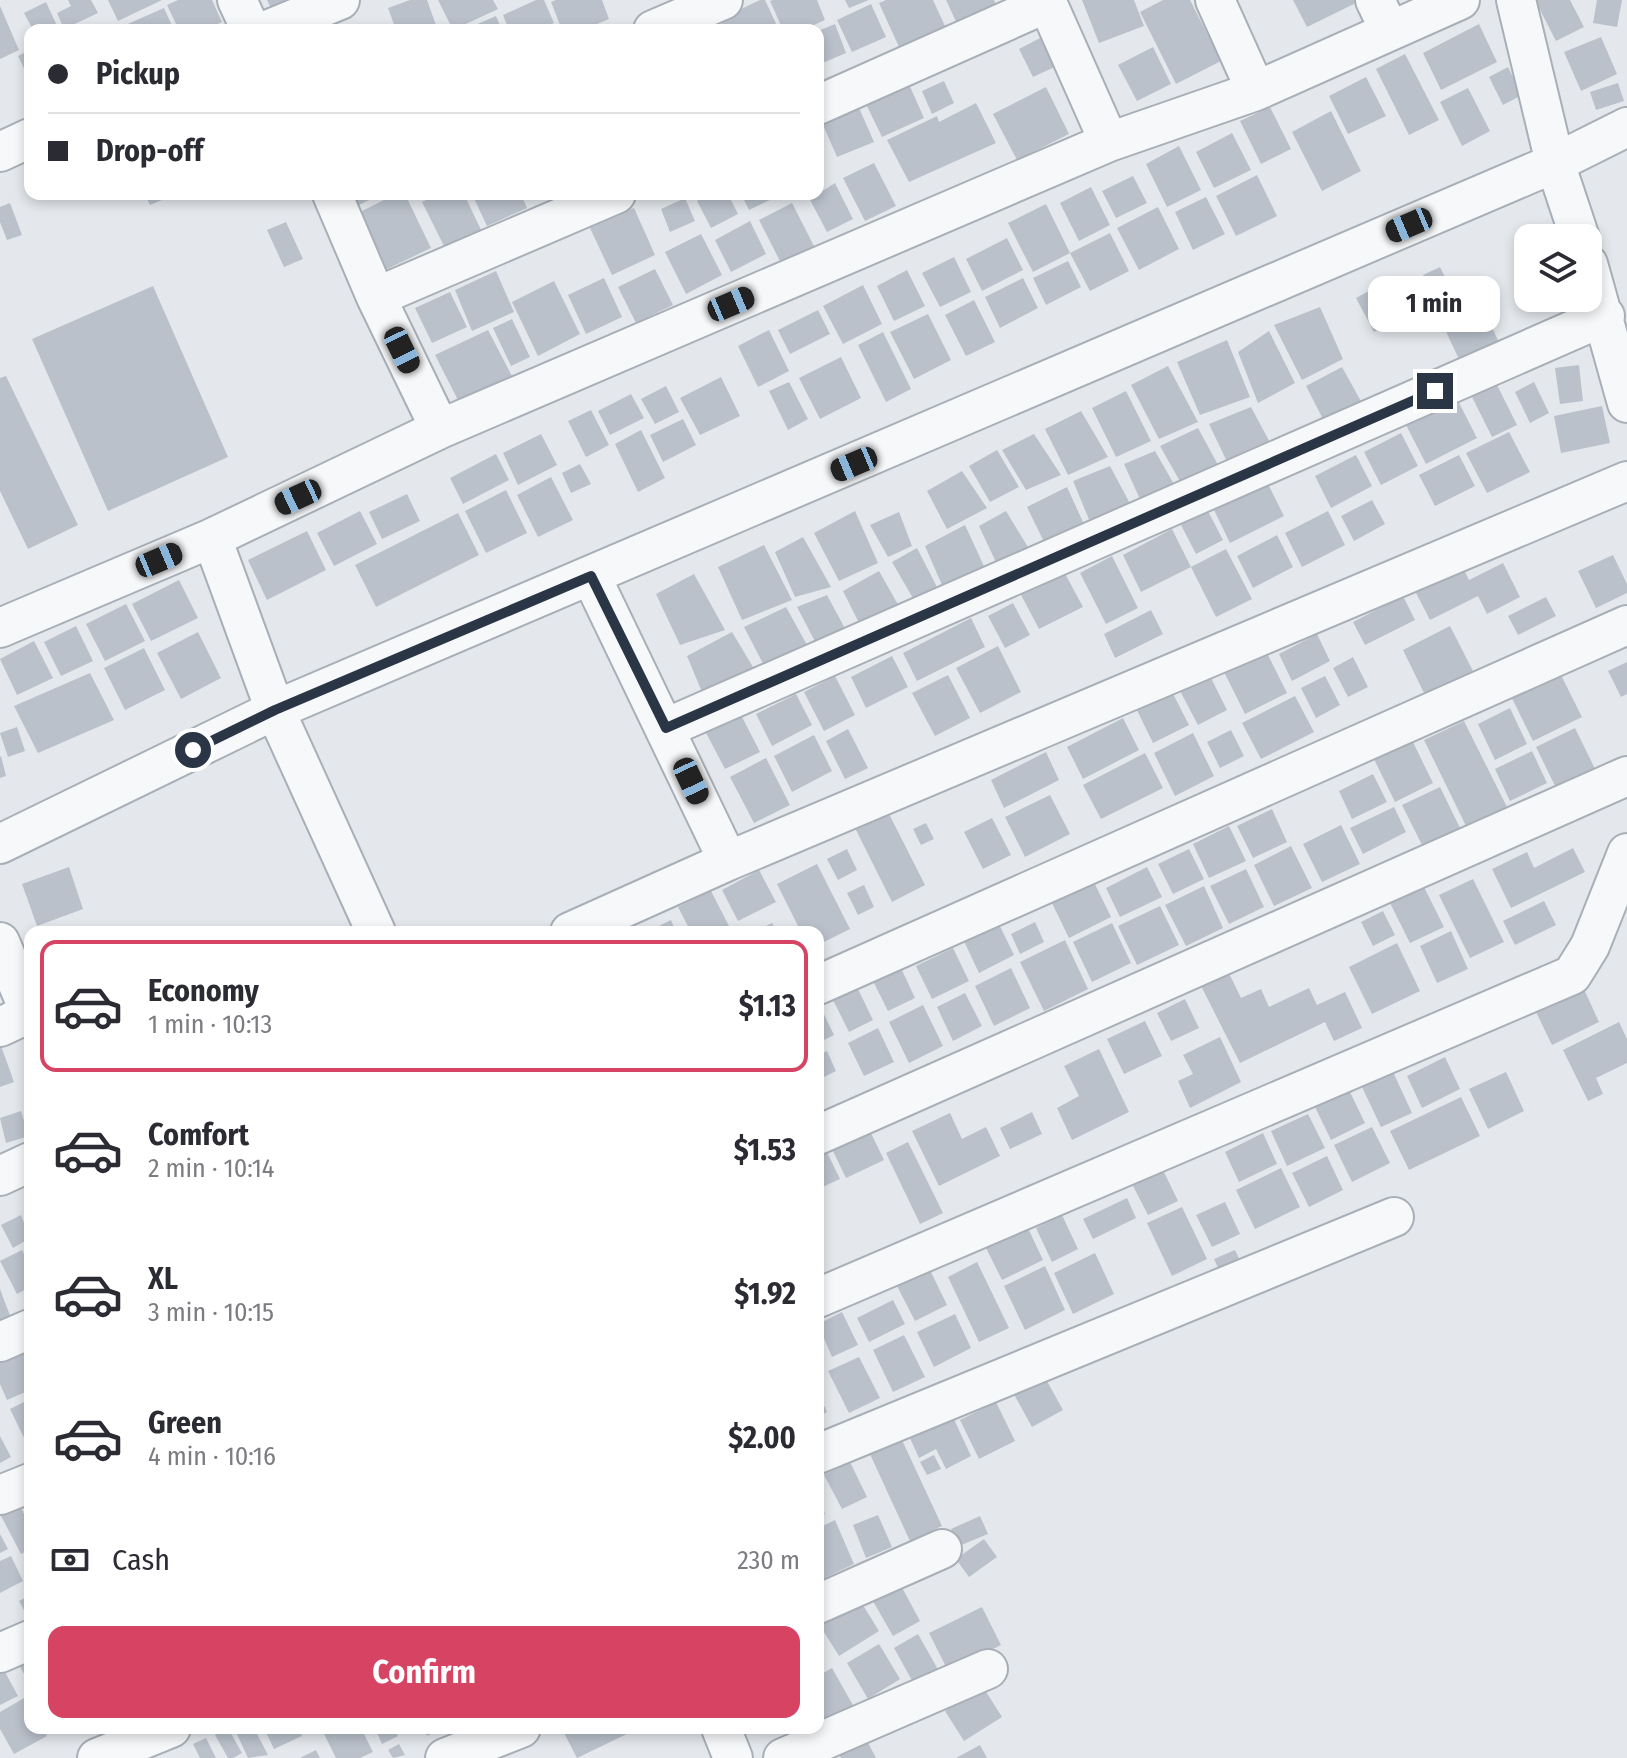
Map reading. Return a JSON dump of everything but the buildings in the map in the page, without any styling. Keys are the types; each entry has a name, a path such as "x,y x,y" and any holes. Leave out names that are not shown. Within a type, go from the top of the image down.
{"street":[{"path":"237,0 248,24"},
{"path":"282,24 340,0"},
{"path":"667,24 723,0"},
{"path":"1215,0 1256,91"},
{"path":"0,628 212,538 440,429 1109,142 1256,91 1382,15 1460,0"},
{"path":"1516,0 1555,163 1575,224"},
{"path":"824,102 1046,1 1109,142"},
{"path":"0,844 275,710 1555,163 1627,127"},
{"path":"0,152 24,141"},
{"path":"335,200 376,297 440,429"},
{"path":"376,297 602,200"},
{"path":"1602,307 1627,403"},
{"path":"666,728 1605,316"},
{"path":"583,926 728,861 1627,481"},
{"path":"212,538 275,710 373,926"},
{"path":"591,576 728,861"},
{"path":"824,982 1627,625"},
{"path":"824,1132 1627,776"},
{"path":"824,1295 1572,975 1590,946 1627,853"},
{"path":"0,942 24,999"},
{"path":"0,1027 24,1016"},
{"path":"0,1176 24,1165"},
{"path":"824,1452 1394,1217"},
{"path":"0,1342 24,1332"},
{"path":"0,1495 24,1485"},
{"path":"824,1601 942,1549"},
{"path":"0,1653 24,1643"},
{"path":"783,1758 988,1669"},
{"path":"97,1758 156,1734"},
{"path":"445,1758 506,1734"},
{"path":"723,1734 733,1758"}],"route":[{"path":"193,750 275,710 591,576 666,728 1435,391"}]}
